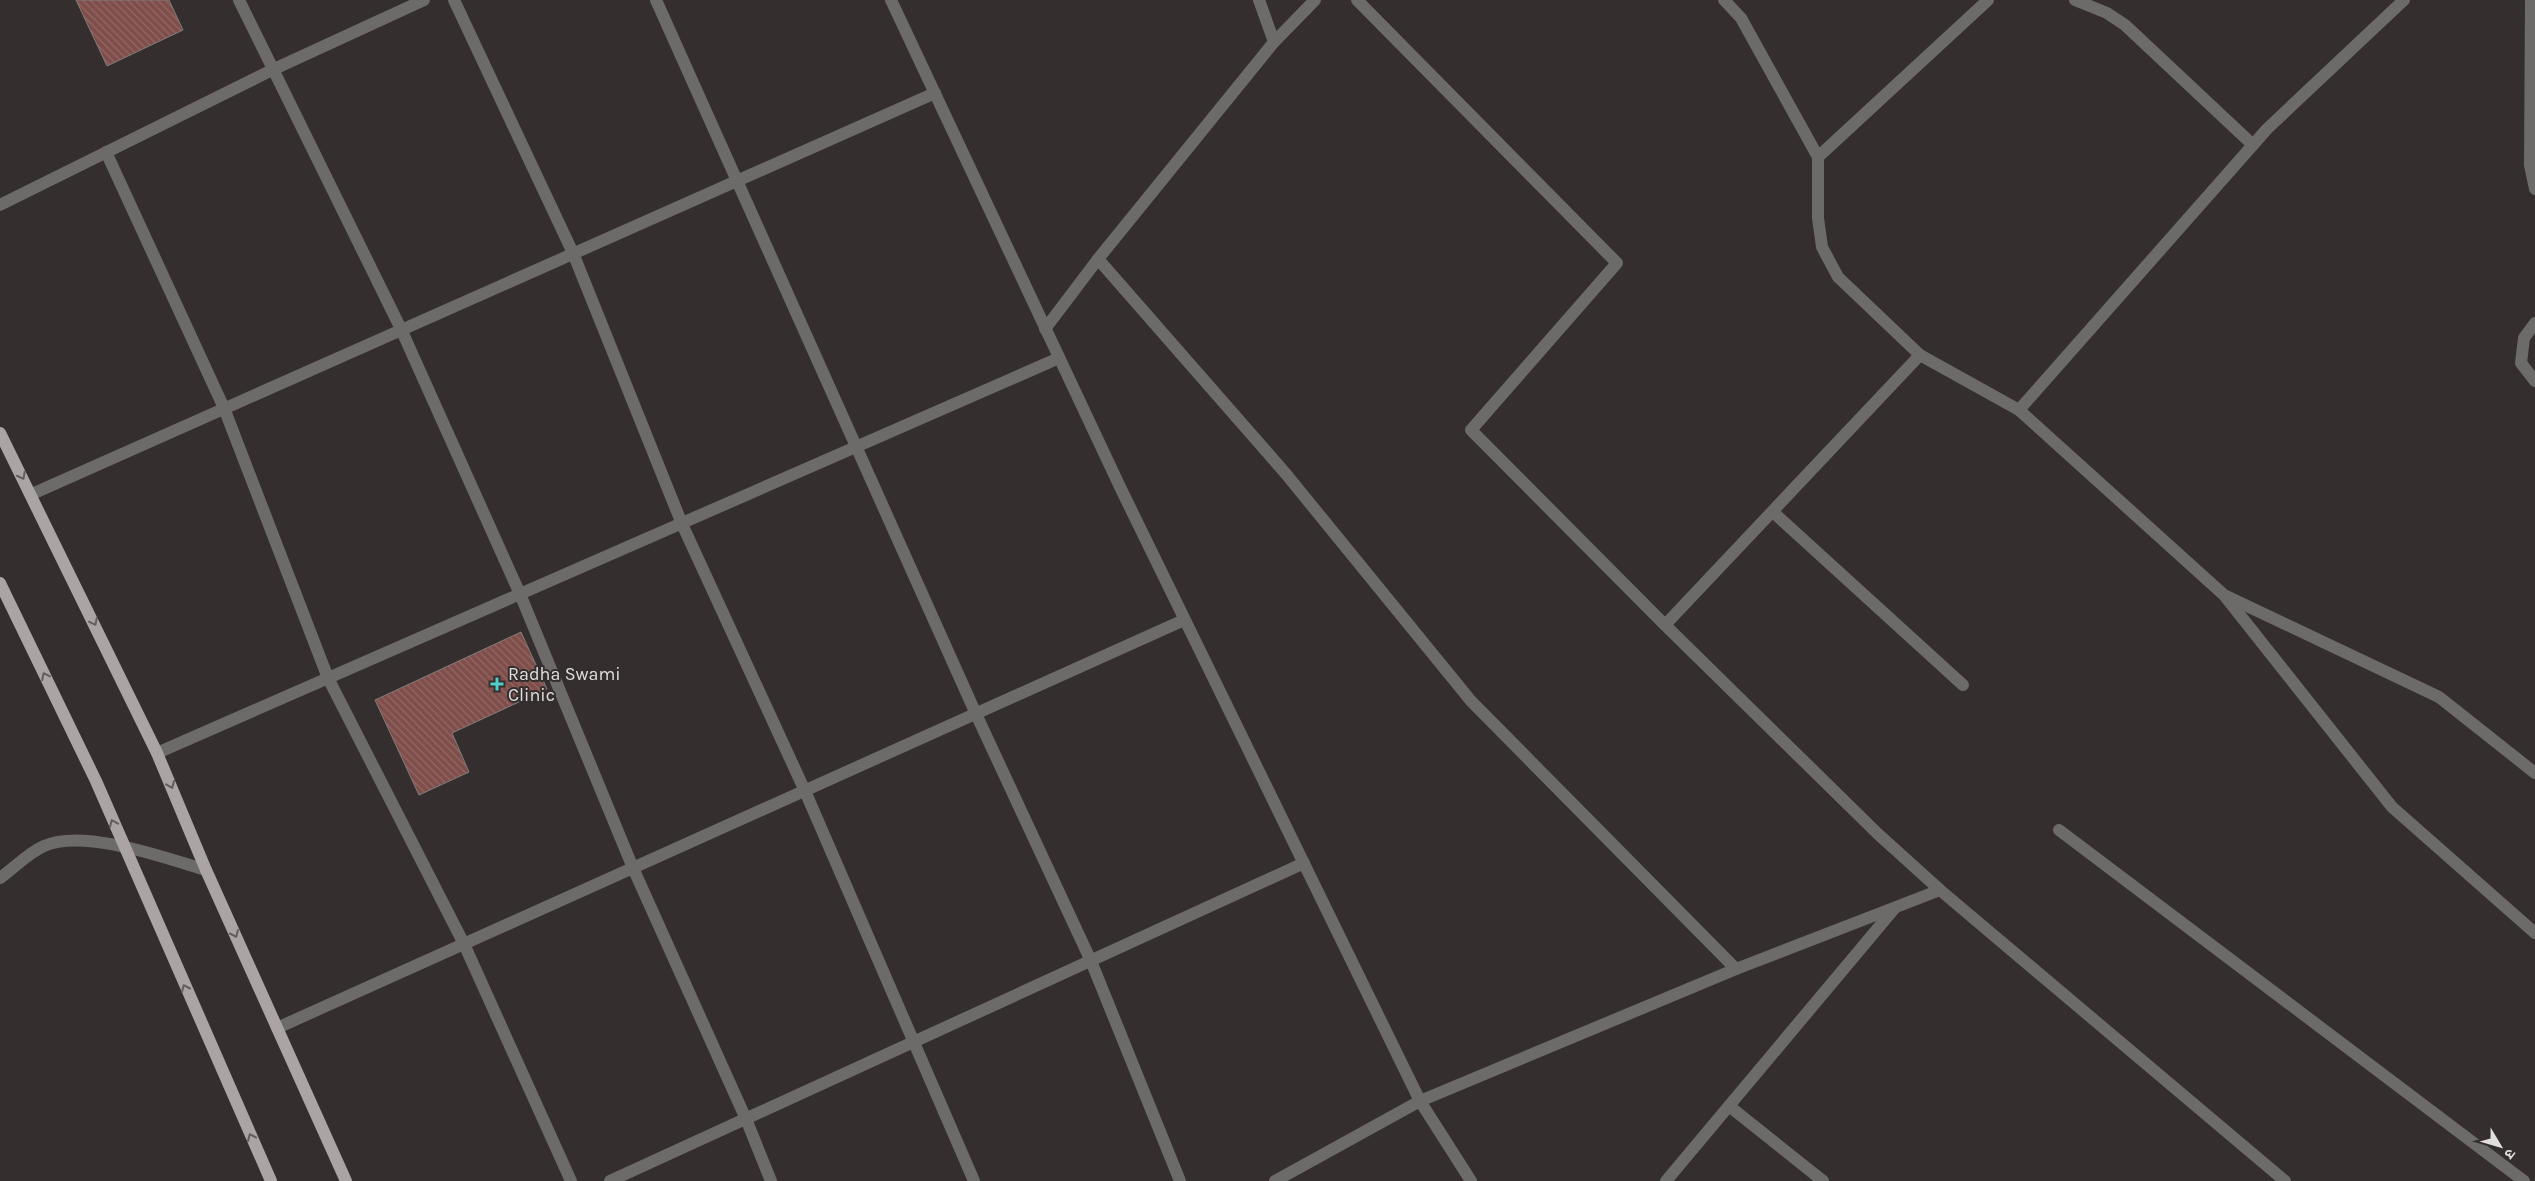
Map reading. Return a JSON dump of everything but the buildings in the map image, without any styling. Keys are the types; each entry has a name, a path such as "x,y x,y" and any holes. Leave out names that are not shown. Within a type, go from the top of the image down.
{"main road":[{"path":"0,433 32,494 158,754 206,870 346,1181"},
{"path":"0,583 96,781 271,1181"}],"street":[{"path":"239,0 401,329 520,594 632,868 746,1119 770,1181"},
{"path":"0,205 272,70 424,0"},
{"path":"454,0 573,253 682,524 805,791 974,1181"},
{"path":"656,0 976,714 1091,961 1180,1181"},
{"path":"891,0 1184,620 1420,1101 1471,1181"},
{"path":"1259,0 1274,42"},
{"path":"1045,329 1098,259 1274,42 1315,0"},
{"path":"1356,0 1617,263 1471,430 1665,625 1878,834 1940,890 2285,1181"},
{"path":"1724,0 1741,18 1818,157 1818,218 1822,247 1838,277 1920,355 2019,410 2224,596 2392,807 2535,933"},
{"path":"1818,157 1988,0"},
{"path":"2075,0 2107,13 2125,24 2253,145"},
{"path":"2019,410 2253,145 2404,0"},
{"path":"2531,0 2530,165 2535,190"},
{"path":"32,494 935,93"},
{"path":"106,152 224,408 328,678 464,944 571,1181"},
{"path":"1098,259 1286,474 1471,701 1736,969"},
{"path":"2535,322 2524,338 2521,363 2535,382"},
{"path":"1665,625 1920,355"},
{"path":"158,754 1059,358"},
{"path":"1773,512 1963,685"},
{"path":"2224,596 2439,697 2535,773"},
{"path":"277,1028 1184,620"},
{"path":"2059,830 2524,1181"},
{"path":"0,878 44,846 68,840 123,846 206,870"},
{"path":"610,1181 1304,863"},
{"path":"1275,1181 1420,1101 1736,969 1940,890"},
{"path":"1666,1181 1896,907"},
{"path":"1729,1106 1823,1181"}],"place":[{"name":"Radha Swami Clinic","path":"497,684"}]}
